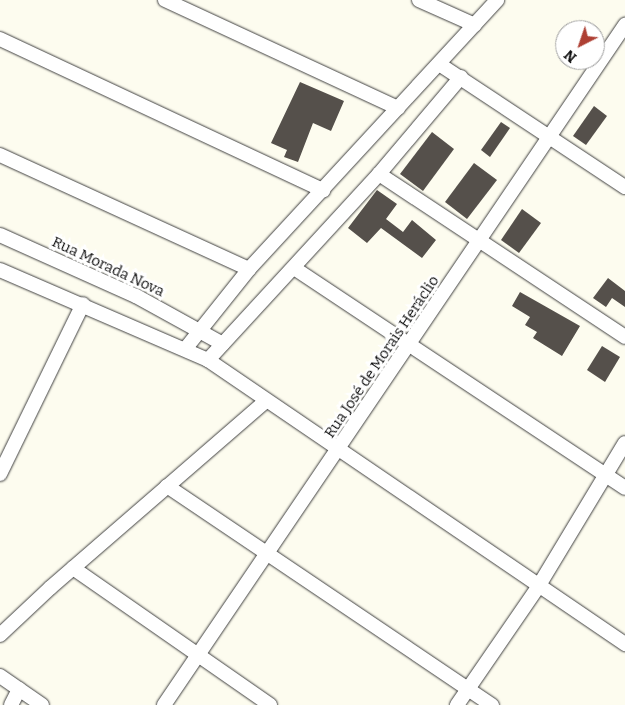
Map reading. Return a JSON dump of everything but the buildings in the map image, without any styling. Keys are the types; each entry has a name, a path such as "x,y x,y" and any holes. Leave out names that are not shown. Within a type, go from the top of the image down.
{"street":[{"path":"165,0 398,108"},
{"path":"419,0 475,25"},
{"path":"186,348 249,269 497,0"},
{"name":"Rua José de Morais Heráclio","path":"164,705 266,553 339,451 550,136 623,32"},
{"path":"0,39 323,190"},
{"path":"439,64 625,187"},
{"path":"208,360 379,174 460,77"},
{"path":"0,155 249,269"},
{"path":"379,174 625,337"},
{"name":"Rua Morada Nova","path":"0,235 136,296 223,344"},
{"path":"294,268 411,343 625,488"},
{"path":"0,270 186,348 208,360 265,402 625,644"},
{"path":"0,474 83,304"},
{"path":"0,636 73,568 265,402"},
{"path":"457,705 538,586 625,443"},
{"path":"168,486 492,705"},
{"path":"73,568 270,705"},
{"path":"0,676 42,705"},
{"path":"11,705 19,689"}]}
